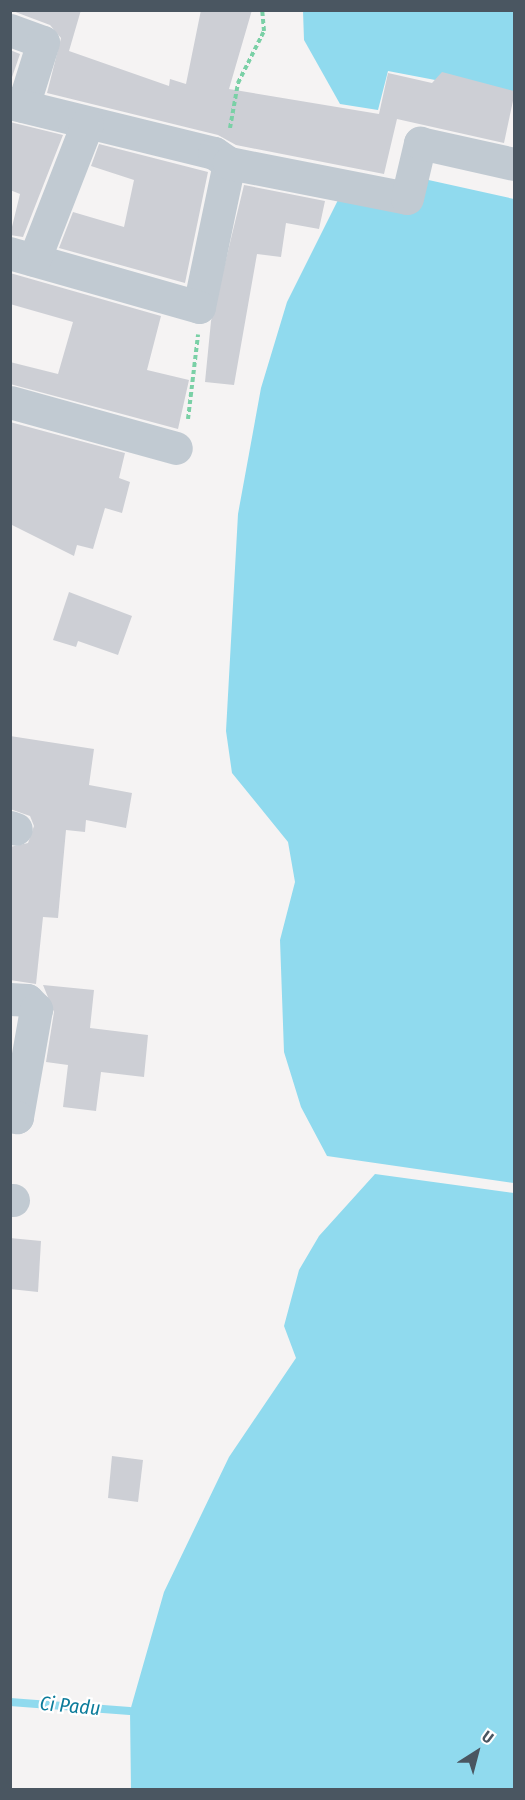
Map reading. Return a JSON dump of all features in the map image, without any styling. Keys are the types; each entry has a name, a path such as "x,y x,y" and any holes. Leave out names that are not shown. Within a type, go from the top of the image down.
{"street":[{"path":"10,30 42,42 20,103 87,124 214,153 229,148 409,188 420,143 514,164"},
{"path":"87,124 22,256 199,307 229,148"},
{"path":"10,402 176,448"},
{"path":"10,999 27,1000 36,1009 17,1117 10,1116"}],"path":[{"path":"229,148 238,83 264,31 262,10"},
{"path":"176,448 190,409 199,307"}],"water":[{"path":"303,11 514,11 514,95 388,71 378,110 340,104 304,40"},
{"path":"424,179 514,199 514,1183 327,1156 301,1107 284,1052 280,940 295,882 288,842 232,773 226,731 238,514 261,388 287,302 341,194"},
{"path":"375,1174 514,1193 514,1789 131,1789 130,1711 164,1592 229,1457 296,1358 284,1326 299,1270 319,1236"}],"building":[{"path":"10,10 81,10 69,51 169,86 170,79 186,84 201,10 252,10 229,89 379,114 388,73 432,83 442,72 514,91 504,143 397,119 384,174 236,145 218,135 47,93 61,38 50,25"},
{"path":"10,50 20,54 10,83"},
{"path":"10,122 63,135 23,237 10,235 20,194 10,190"},
{"path":"99,144 208,172 185,283 59,248 73,212 124,227 134,180 91,166"},
{"path":"244,185 325,201 319,229 286,223 281,257 257,254 234,385 205,382 211,321"},
{"path":"10,273 161,316 147,370 189,380 178,429 10,384 10,362 58,374 73,322 10,304"},
{"path":"10,422 125,453 119,478 130,482 122,513 105,508 93,549 77,545 74,556 10,524"},
{"path":"69,592 132,616 118,655 78,641 76,647 53,640"},
{"path":"10,736 94,749 89,785 132,793 126,828 86,820 85,832 66,830 58,918 43,917 36,984 10,980 10,847 28,843 34,826 30,816 10,809"},
{"path":"43,985 94,990 90,1028 148,1035 144,1077 101,1072 96,1111 63,1107 68,1065 46,1062 54,1012"},
{"path":"10,1238 41,1241 38,1292 10,1289"},
{"path":"112,1456 143,1460 138,1502 108,1498"}],"waterway":[{"name":"Ci Padu","path":"10,1702 130,1711"}]}
